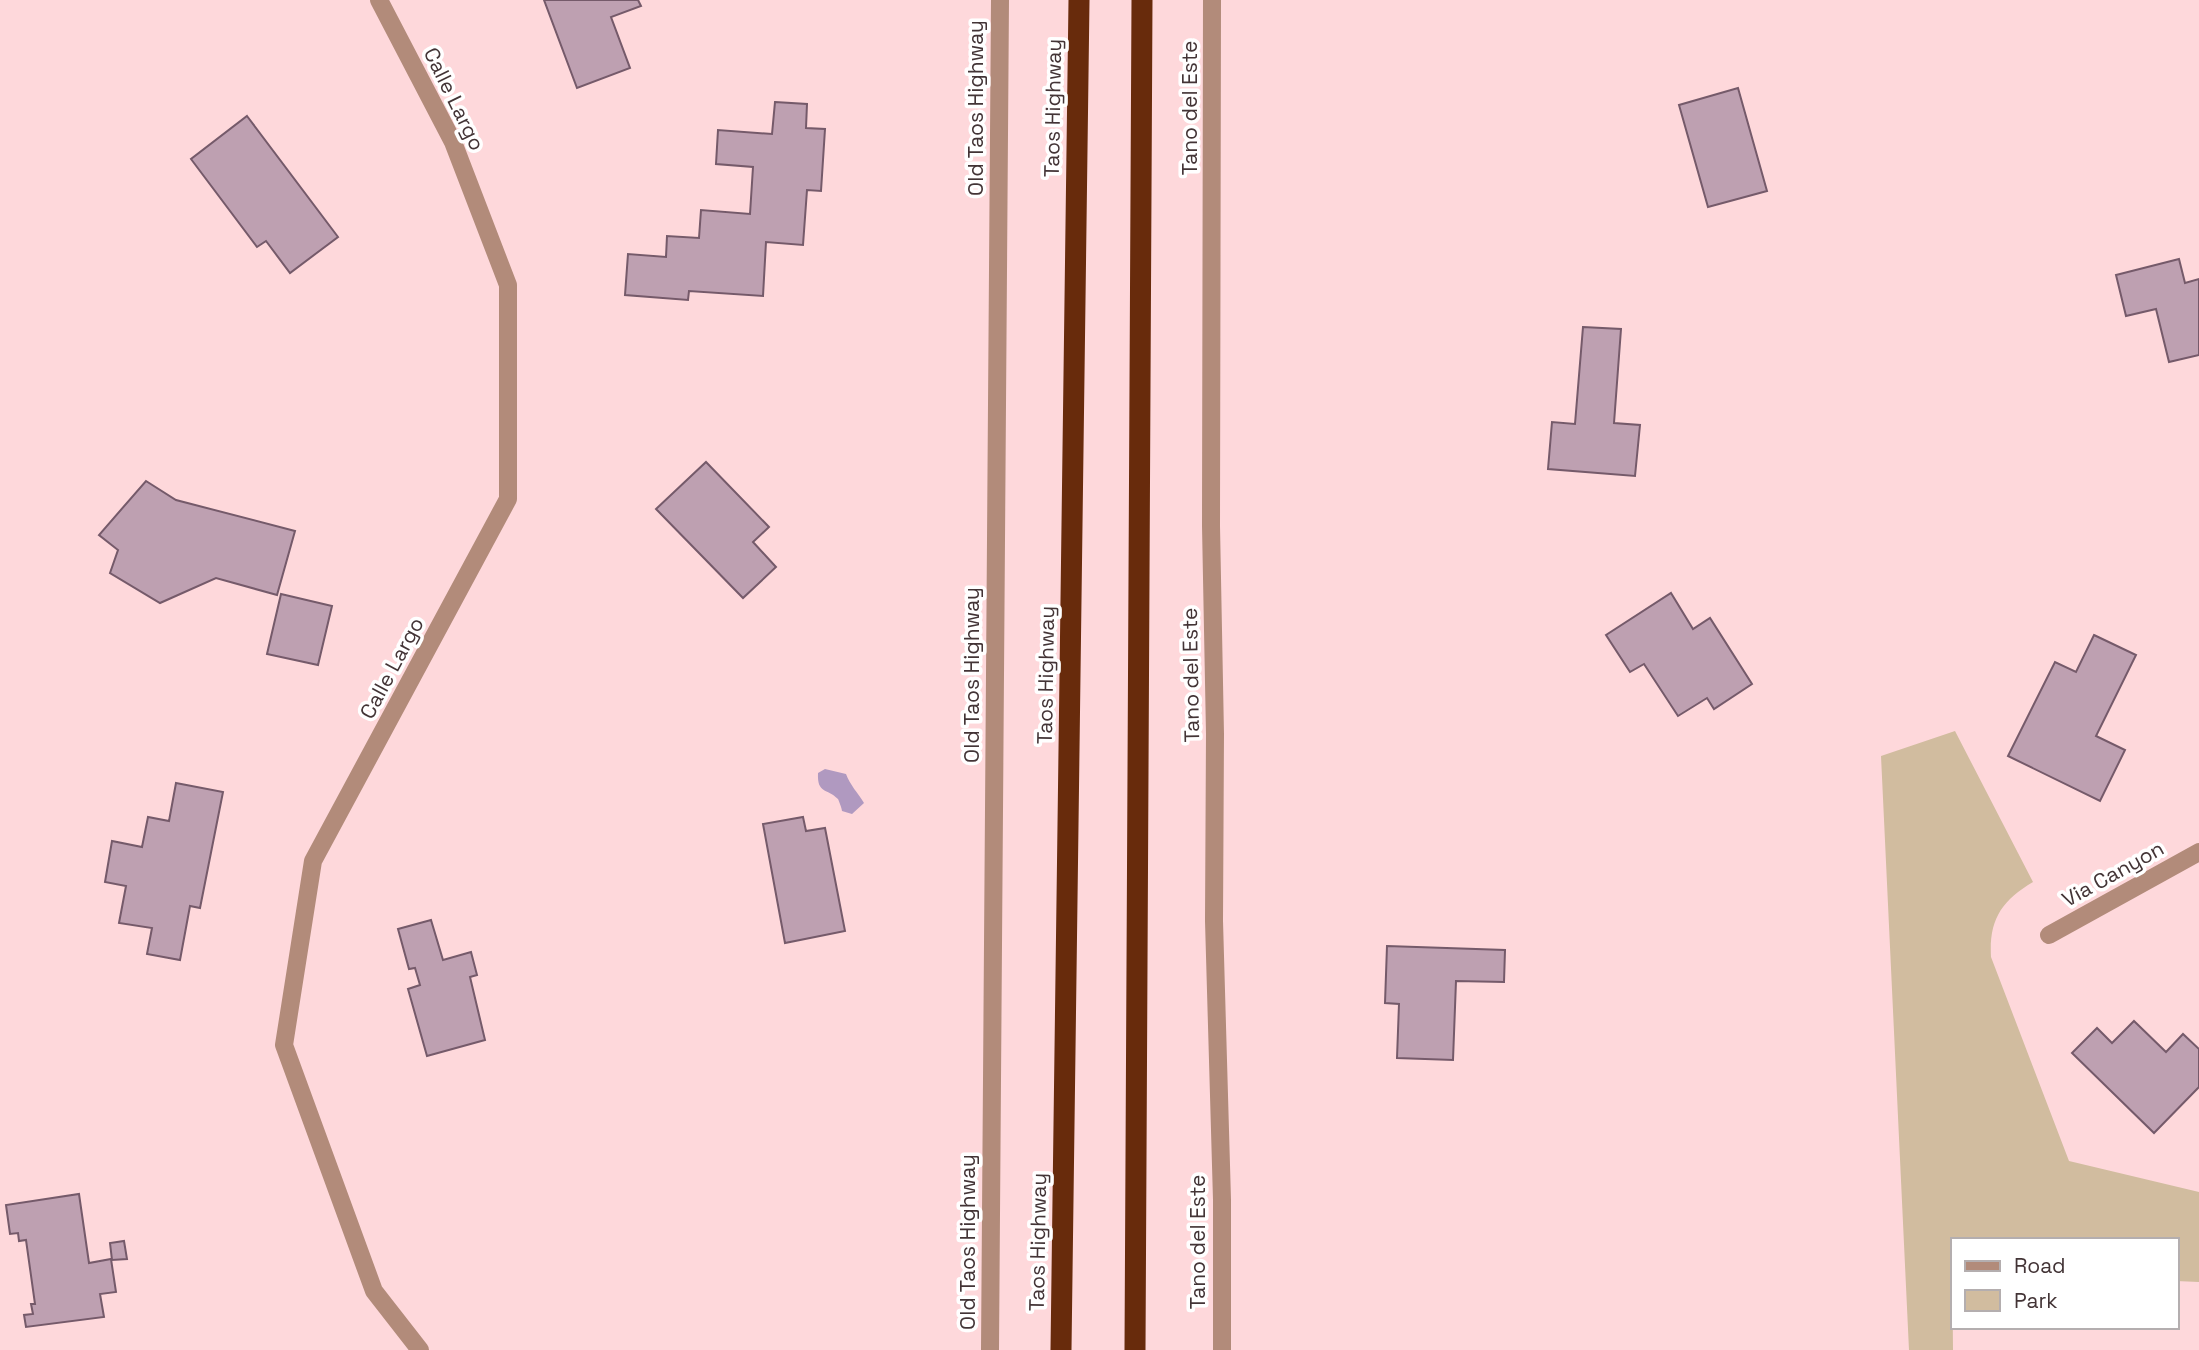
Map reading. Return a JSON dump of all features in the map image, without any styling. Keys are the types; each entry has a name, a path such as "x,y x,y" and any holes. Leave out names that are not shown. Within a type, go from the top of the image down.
{"highway":[{"name":"Taos Highway","path":"1062,1350 1079,0"},
{"path":"1135,1350 1142,0"}],"street":[{"name":"Calle Largo","path":"379,0 453,142 508,285 508,499 313,862 284,1045 374,1292 420,1350"},
{"name":"Old Taos Highway","path":"990,1350 1000,0"},
{"name":"Tano del Este","path":"1212,0 1211,526 1215,734 1214,921 1222,1200 1222,1350"},
{"name":"Via Canyon","path":"2049,935 2199,852"}],"green space":[{"path":"1955,731 2033,882 2005,904 1999,913 1992,932 1991,957 2069,1161 2199,1192 2199,1282 2178,1281 2178,1238 1951,1238 1953,1350 1909,1350 1881,756"}],"shaded area":[{"path":"825,769 846,774 864,803 852,814 842,811 838,799 821,788 818,773"}],"building":[{"path":"544,0 638,0 641,6 611,17 630,68 577,88"},
{"path":"1738,88 1767,191 1708,207 1679,105"},
{"path":"775,102 807,104 806,128 825,129 821,191 807,190 803,245 766,242 763,296 689,291 688,300 625,295 628,254 666,257 667,236 699,238 701,210 750,214 753,167 716,164 718,130 772,134"},
{"path":"247,116 338,237 290,273 266,241 257,247 191,159"},
{"path":"2179,259 2185,283 2199,279 2199,355 2169,362 2156,309 2126,316 2116,275"},
{"path":"1583,327 1621,329 1614,423 1640,425 1635,476 1548,469 1552,422 1575,424"},
{"path":"706,462 769,527 753,542 776,567 743,598 656,509"},
{"path":"146,481 176,500 295,531 277,595 216,578 160,603 110,573 118,550 99,535"},
{"path":"1671,593 1693,629 1710,618 1752,684 1714,709 1707,698 1678,716 1644,664 1630,672 1606,635"},
{"path":"281,594 332,606 318,665 267,654"},
{"path":"2094,635 2136,655 2096,736 2125,750 2100,801 2008,756 2055,662 2076,672"},
{"path":"176,783 223,792 200,908 190,906 180,960 147,954 152,928 119,923 126,886 105,882 112,841 142,847 148,817 169,821"},
{"path":"803,817 806,831 825,828 845,931 785,943 763,824"},
{"path":"431,920 443,960 471,952 477,975 470,977 485,1040 427,1056 408,989 420,985 415,968 409,969 398,929"},
{"path":"1387,946 1505,950 1504,982 1456,981 1453,1060 1397,1058 1399,1004 1385,1003"},
{"path":"2134,1021 2166,1052 2183,1034 2199,1049 2199,1087 2154,1133 2072,1053 2097,1028 2112,1043"},
{"path":"79,1194 89,1263 111,1259 116,1292 100,1294 104,1317 26,1327 24,1315 33,1314 31,1304 35,1304 26,1240 19,1241 18,1233 10,1234 6,1205"},
{"path":"124,1241 127,1259 112,1260 110,1243"}]}
